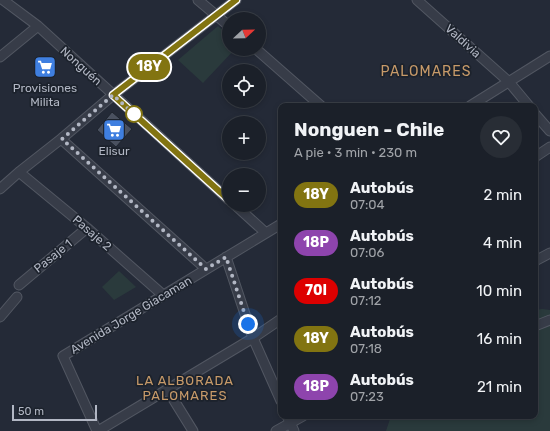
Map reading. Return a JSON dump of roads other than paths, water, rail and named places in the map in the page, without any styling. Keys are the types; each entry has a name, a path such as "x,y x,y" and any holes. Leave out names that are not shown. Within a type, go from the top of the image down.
{"street":[{"name":"Nonguén","path":"3,0 38,26 222,194"},
{"path":"198,0 222,20"},
{"path":"0,189 19,172 62,139 113,95 236,0"},
{"name":"Valdivia","path":"417,0 508,82 526,103"},
{"path":"0,58 38,26"},
{"path":"264,56 318,103"},
{"path":"475,103 550,56"},
{"path":"538,118 550,132"},
{"path":"62,139 206,269"},
{"path":"538,154 550,147"},
{"name":"Pasaje 2","path":"19,172 87,228 163,295"},
{"path":"243,212 266,233"},
{"name":"Avenida Jorge Giacaman","path":"97,431 63,356 278,226"},
{"name":"Pasaje 1","path":"19,285 87,228"},
{"path":"538,260 550,253"},
{"path":"226,257 253,338 278,395"},
{"path":"0,317 18,297"},
{"path":"538,325 550,320"},
{"path":"97,431 253,338 278,321"},
{"path":"167,389 193,431"},
{"path":"276,431 291,423"}],"place":[{"name":"Provisiones Milita","path":"45,67"},
{"name":"Elisur","path":"114,130"}],"district":[{"name":"PALOMARES","path":"426,71"},
{"name":"LA ALBORADA PALOMARES","path":"185,388"}]}
